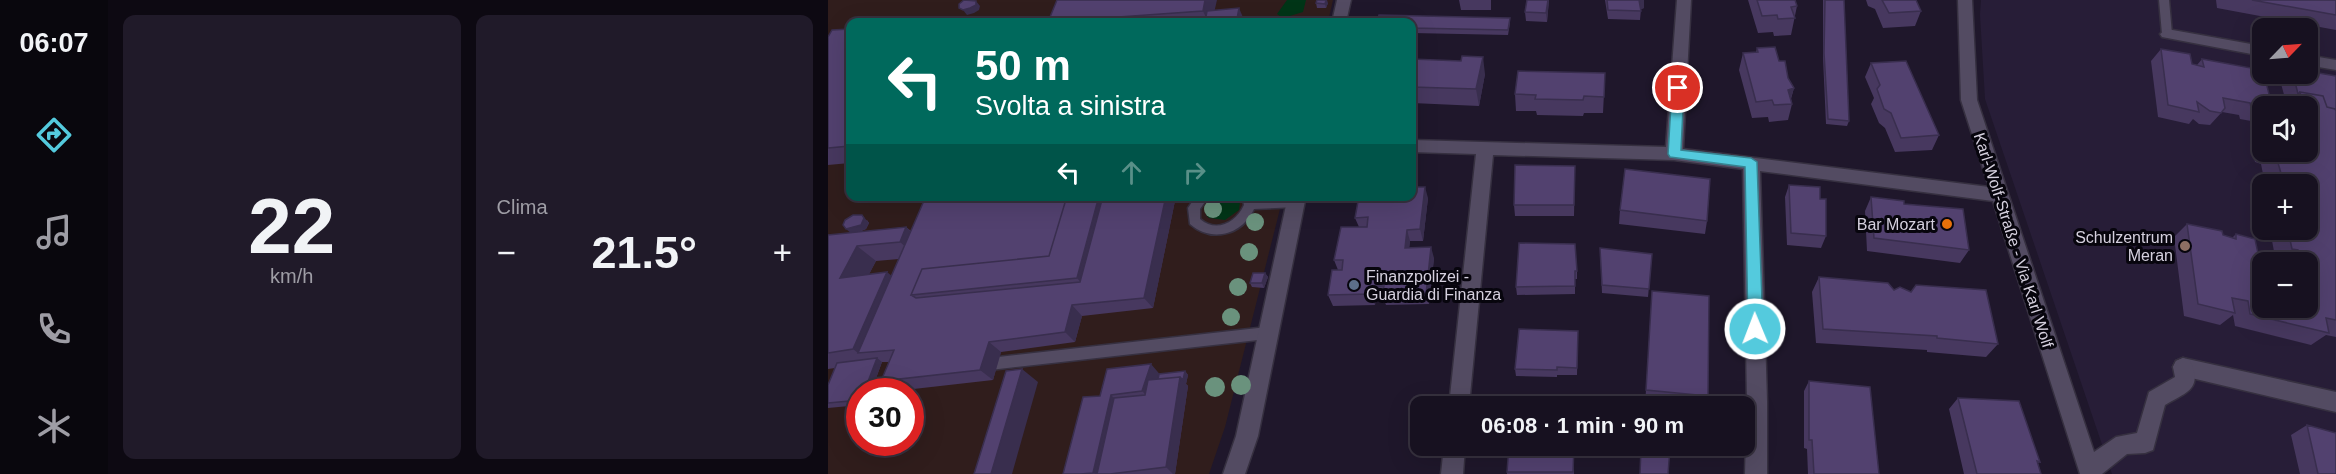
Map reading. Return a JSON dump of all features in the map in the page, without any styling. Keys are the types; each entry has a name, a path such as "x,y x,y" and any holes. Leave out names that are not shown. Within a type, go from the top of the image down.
{"street":[{"path":"1340,18 1344,0"},
{"path":"1674,154 1684,0"},
{"name":"Karl-Wolf-Straße - Via Karl Wolf","path":"1965,0 1969,100 1998,195 2090,471"},
{"path":"2167,34 2252,49"},
{"path":"2318,62 2336,65"},
{"path":"1416,146 1674,154 1998,195"},
{"path":"1460,396 1485,147"},
{"path":"1751,162 1757,400 1756,474"},
{"path":"1234,474 1247,436 1296,201"},
{"path":"2090,471 2124,444 2145,443 2156,399 2186,381 2183,367 2336,402"},
{"path":"1452,474 1454,456"}],"lane":[{"path":"2164,0 2167,34"},
{"path":"1199,201 1194,208 1193,215 1198,226 1206,230 1225,230 1235,226 1243,220 1249,201"},
{"path":"969,366 1267,333"}],"shaded area":[{"path":"828,0 1333,0 1329,18 846,18 846,201 1282,201 1225,427 1209,474 828,474"},
{"name":"Schulzentrum Meran","path":"1981,0 2336,0 2336,474 2112,474 1985,99"}],"green space":[{"path":"1287,0 1306,0 1303,12 1283,18 1277,14"},
{"path":"1211,201 1240,202 1239,210 1225,220 1209,218 1206,215 1206,206"}],"building":[{"path":"964,0 976,1 976,5 963,10 959,8 959,4"},
{"path":"1057,0 1205,0 1203,11 1104,18 1050,18"},
{"path":"1317,0 1326,0 1325,4 1316,3"},
{"path":"1527,0 1548,0 1546,13 1525,12"},
{"path":"1607,0 1639,0 1641,11 1608,10"},
{"path":"1757,0 1795,0 1797,6 1791,7 1795,18 1778,19 1777,15 1762,16"},
{"path":"1825,0 1844,0 1849,121 1828,119 1824,53"},
{"path":"1882,0 1916,0 1921,11 1889,13"},
{"path":"2252,0 2336,0 2336,15"},
{"path":"1239,8 1237,18 1206,18 1207,11"},
{"path":"1379,15 1510,18 1508,30 1416,28 1416,18 1378,18"},
{"path":"846,29 846,146 828,148 828,37 832,30"},
{"path":"1775,47 1779,61 1785,61 1788,78 1794,88 1788,90 1792,104 1774,105 1772,100 1756,102 1743,53 1758,52 1757,48"},
{"path":"2161,49 2190,54 2192,64 2204,67 2202,59 2252,68 2252,84 2266,84 2270,96 2252,96 2252,107 2250,103 2223,98 2225,108 2221,113 2210,111 2197,102 2199,112 2168,105"},
{"path":"1462,56 1483,57 1476,89 1416,87 1416,59 1461,61"},
{"path":"1906,61 1939,135 1901,138 1891,113 1884,109 1877,89 1880,85 1871,63"},
{"path":"1518,71 1605,73 1604,97 1584,96 1583,100 1535,99 1536,95 1515,94"},
{"path":"2318,73 2336,76 2336,111 2327,107 2323,96 2300,92 2298,94 2296,84 2318,84"},
{"path":"2300,92 2323,96 2327,107 2336,111 2336,320 2326,318 2329,333 2267,318 2318,318 2318,252 2298,252 2292,249 2290,240 2318,240 2318,174 2281,174 2278,162 2318,162 2318,96 2301,96"},
{"path":"1515,165 1575,166 1574,205 1514,205"},
{"path":"1625,169 1710,179 1707,221 1620,210"},
{"path":"1789,185 1820,187 1820,199 1826,199 1826,236 1791,233"},
{"path":"1416,187 1425,187 1420,229 1407,230 1405,248 1431,247 1426,294 1382,294 1384,286 1372,286 1370,294 1328,295 1332,270 1342,270 1343,260 1334,260 1341,227 1367,227 1368,217 1355,218 1358,201 1416,201"},
{"path":"1871,197 1904,201 1904,204 1963,209 1969,250 1874,238"},
{"path":"924,201 1066,201 1049,256 922,269 911,295 916,298 1080,282 1102,201 1165,201 1144,298 1072,305 1065,332 989,342 980,370 908,378 882,378 894,350 858,353"},
{"path":"1066,201 1098,201 1077,278 911,295 922,269 1049,256"},
{"path":"853,215 862,215 864,218 861,225 846,229 843,225 845,220"},
{"path":"2187,224 2222,231 2223,235 2236,239 2236,234 2255,240 2258,252 2252,252 2252,314 2248,301 2232,298 2235,313 2198,304"},
{"path":"906,227 900,242 857,246 840,278 887,272 853,349 828,353 828,235"},
{"path":"1519,243 1575,244 1577,271 1575,271 1575,286 1516,287"},
{"path":"1600,248 1652,254 1649,289 1602,285"},
{"path":"1253,273 1265,273 1262,283 1250,283"},
{"path":"1819,277 1888,283 1894,290 1900,287 1911,292 1916,285 1986,290 1998,344 1937,338 1937,336 1823,329"},
{"path":"1652,291 1709,296 1708,396 1646,390"},
{"path":"1519,329 1578,331 1577,368 1515,369"},
{"path":"877,358 869,378 846,378 846,401 828,403 828,385 837,363"},
{"path":"1151,364 1142,391 1111,395 1093,473 1063,474 1083,397 1100,396 1107,369"},
{"path":"1022,369 991,474 974,474 1006,371"},
{"path":"1185,371 1183,380 1180,377 1158,379 1159,374"},
{"path":"1180,377 1166,467 1097,474 1114,398 1145,395 1148,380"},
{"path":"1809,381 1870,387 1879,474 1814,474 1812,440 1809,440"},
{"path":"1958,398 2019,401 2040,462 2037,461 2041,474 1977,474"},
{"path":"2307,425 2336,433 2336,474 2318,474"},
{"path":"1508,456 1574,456 1573,472 1507,472"},
{"path":"1641,456 1669,456 1668,474 1640,474"}],"place":[{"name":"Bar Mozart","path":"1947,224"},
{"name":"Schulzentrum Meran","path":"2185,246"},
{"name":"Finanzpolizei - Guardia di Finanza","path":"1354,285"}],"route":[{"path":"1678,88 1674,154 1751,162 1755,329"}]}
